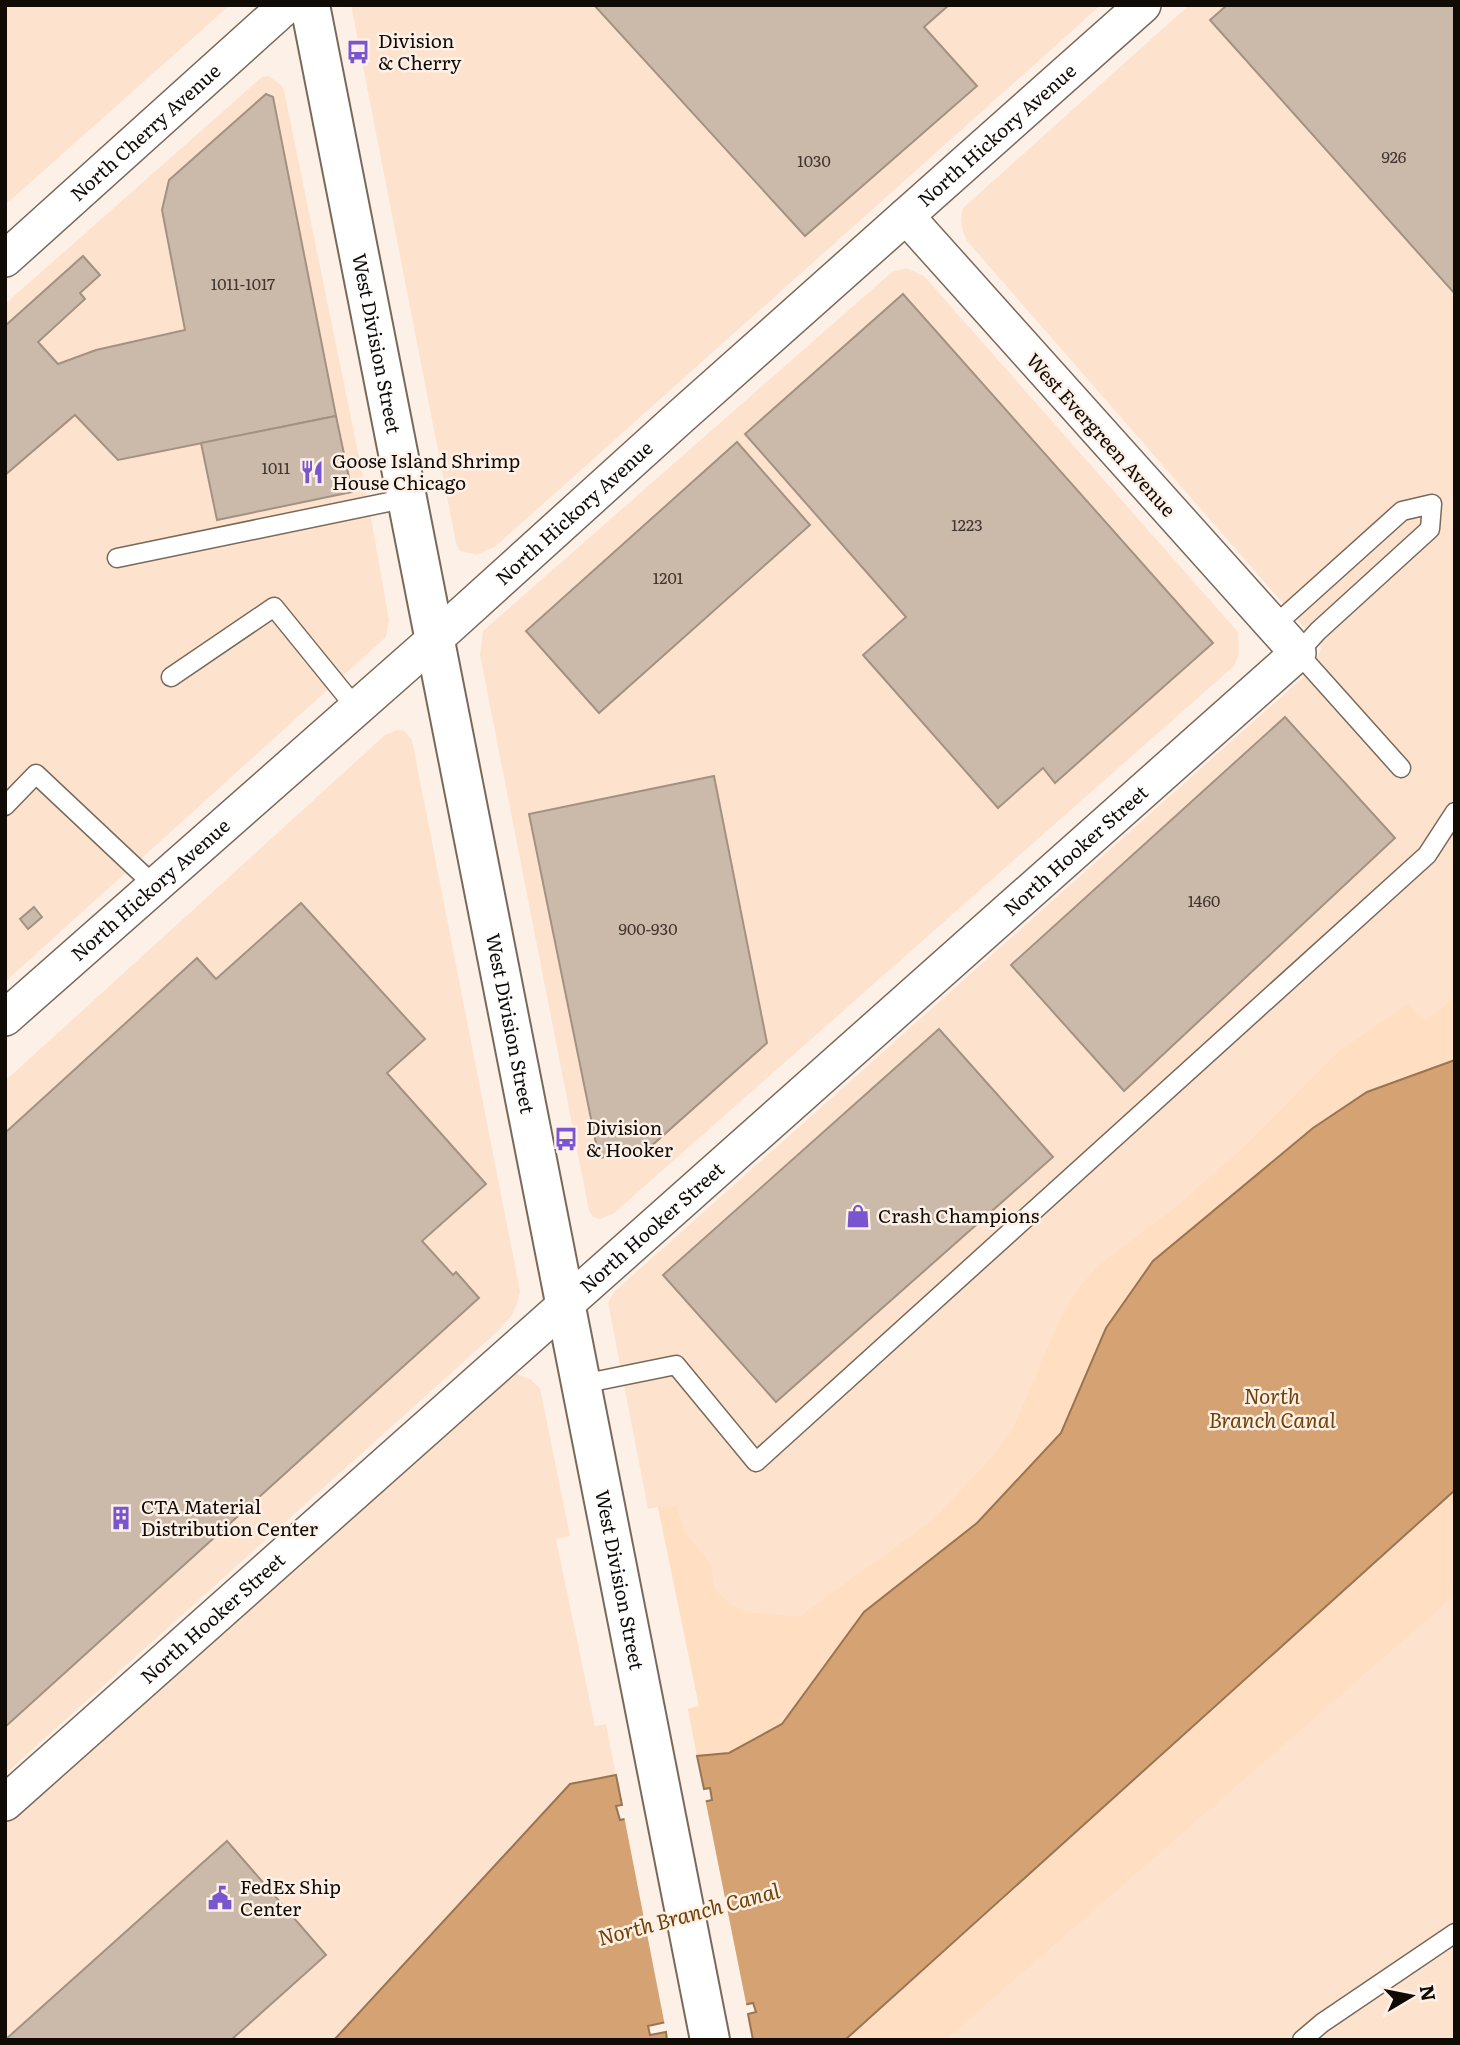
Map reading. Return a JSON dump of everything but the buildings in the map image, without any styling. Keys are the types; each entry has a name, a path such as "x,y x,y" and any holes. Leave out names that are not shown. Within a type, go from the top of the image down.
{"main road":[{"name":"West Division Street","path":"310,5 710,2040"}],"street":[{"name":"North Cherry Avenue","path":"5,259 287,5"},
{"name":"North Hickory Avenue","path":"5,1018 435,639 1143,5"},
{"name":"West Evergreen Avenue","path":"906,216 1298,653"},
{"name":"North Hooker Street","path":"5,1802 1298,653"}],"lane":[{"path":"117,558 408,498"},
{"path":"1273,627 1402,511 1432,504 1430,529 1318,631 1298,653 1401,768"},
{"path":"171,677 274,607 356,708"},
{"path":"5,806 36,774 155,886"},
{"path":"582,1384 676,1365 756,1462 1427,855 1455,812"},
{"path":"1302,2040 1322,2022 1455,1933"}],"shaded area":[{"path":"5,5 230,5 5,205"},
{"path":"351,5 1101,5 496,546 477,555 460,551 456,543"},
{"path":"1189,5 1455,5 1455,1060 1367,1092 1313,1128 1153,1261 1106,1328 1061,1433 697,1756 688,1709 699,1706 658,1507 648,1509 608,1303 614,1292 1310,671 1322,648 967,241 963,232 963,208"},
{"path":"268,76 284,90 369,506 389,620 386,637 5,982 5,304 262,77"},
{"path":"906,268 924,276 1238,632 1239,654 1234,666 613,1214 600,1219 593,1217 589,1211 480,655 483,631 892,272"},
{"name":"CTA Material Distribution Center","path":"403,730 412,740 520,1291 518,1301 512,1315 498,1331 5,1774 5,1081 385,735"},
{"path":"1455,997 1455,1060 1367,1092 1313,1128 1153,1261 1106,1328 1061,1433 977,1523 864,1612 782,1724 729,1753 697,1756 688,1709 699,1706 658,1507 676,1506 686,1534 710,1563 715,1590 730,1604 745,1612 799,1617 934,1519 990,1459 1012,1430 1064,1311 1077,1290 1098,1266 1172,1210 1243,1148 1338,1052 1408,1004 1425,1020"},
{"path":"517,1374 530,1379 540,1388 570,1536 556,1539 595,1726 606,1724 616,1775 570,1784 334,2040 5,2040 5,1819 504,1375"},
{"path":"1455,1490 1455,2040 845,2040 852,2033"},
{"path":"1455,1490 1455,1595 945,2040 859,2040 852,2033"}],"water":[{"name":"North Branch Canal","path":"1455,1060 1455,1490 845,2040 753,2040 748,2014 756,2012 753,2003 648,2026 650,2035 666,2032 667,2040 334,2040 570,1784 616,1775 622,1805 616,1806 620,1820 712,1800 710,1788 704,1789 697,1756 729,1753 782,1724 864,1612 977,1523 1061,1433 1106,1328 1153,1261 1313,1128 1367,1092"}],"pier":[{"path":"705,1798 747,2008 665,2026 624,1816"}],"place":[{"name":"Division & Cherry","path":"358,52"},
{"name":"Goose Island Shrimp House Chicago","path":"312,472"},
{"name":"Division & Hooker","path":"566,1139"},
{"name":"Crash Champions","path":"858,1216"},
{"name":"CTA Material Distribution Center","path":"121,1518"},
{"name":"FedEx Ship Center","path":"220,1898"}]}
